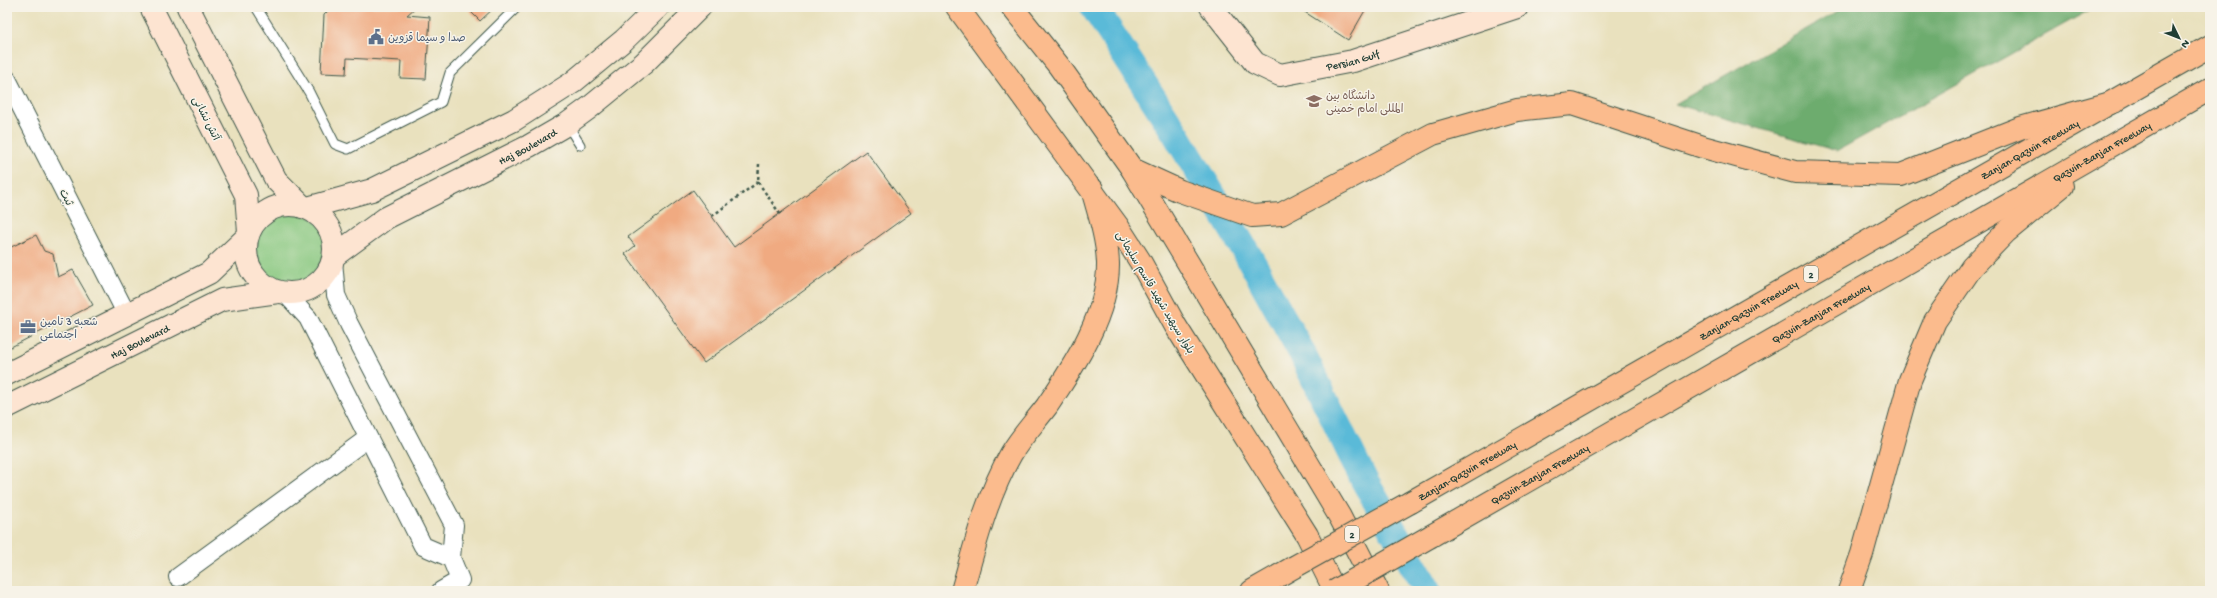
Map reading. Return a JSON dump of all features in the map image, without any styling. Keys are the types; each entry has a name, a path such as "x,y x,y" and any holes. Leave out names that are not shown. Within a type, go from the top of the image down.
{"main road":[{"name":"آتش نشانی","path":"151,7 246,195 248,235"},
{"path":"188,7 276,180 305,208 319,216 328,227 334,241 333,258 326,275 315,286 301,292 282,293 262,285 251,271 246,255 248,235"},
{"path":"7,374 209,274 248,235 258,219 271,209 286,205 305,208 372,190 514,120 572,83 624,40 658,7"},
{"name":"Haj Boulevard","path":"333,258 386,218 529,146 567,124 644,63 700,7"},
{"name":"بلوار سپهبد شهید قاسم سلیمانی","path":"957,7 1092,189 1140,261 1175,325 1307,535 1335,591"},
{"path":"1012,7 1059,66 1132,169 1340,517 1378,591"},
{"name":"Persian Gulf","path":"1217,10 1255,63 1280,75 1353,61 1517,7"},
{"name":"Zanjan-Qazvin Freeway","path":"1252,591 1411,502 2210,46"},
{"name":"Qazvin-Zanjan Freeway","path":"1335,591 2210,89"},
{"path":"1132,169 1180,191 1252,216 1281,214 1433,134 1517,110 1572,104 1703,147 1795,172 1901,175 2020,128 2114,102"},
{"path":"1849,591 1862,554 1910,380 1935,322 1972,267 2006,232 2110,146"},
{"path":"962,591 991,499 1011,454 1072,370 1094,324 1105,290 1108,264 1104,232 1092,189"},
{"name":"Haj Boulevard","path":"7,407 222,300 282,293"}],"street":[{"name":"ثبت","path":"7,79 126,315"},
{"path":"333,258 336,295 349,324 454,525 451,558 460,580 441,591"},
{"path":"282,293 308,318 423,546 451,558"},
{"path":"178,577 368,438"}],"lane":[{"path":"256,7 309,92 335,144 348,150 441,102 450,72 517,7"},
{"path":"567,124 580,145"}],"path":[{"path":"759,164 758,182 780,214"},
{"path":"712,216 758,182"}],"green space":[{"path":"1845,7 2095,7 1837,151 1675,104"},
{"path":"291,212 306,215 318,223 326,235 329,250 326,265 318,277 306,285 291,288 276,285 264,277 256,265 253,250 256,235 264,223 276,215"}],"building":[{"name":"صدا و سیما قزوین","path":"332,7 416,7 407,15 430,17 426,79 400,78 401,61 347,58 346,74 321,73 324,15"},
{"name":"صدا و سیما قزوین","path":"466,7 495,7 480,21"},
{"path":"1297,7 1367,7 1348,40"},
{"path":"866,151 911,213 704,363 625,254 635,246 628,237 693,190 734,247"},
{"name":"شعبه 3 تامین اجتماعی","path":"36,235 44,251 53,254 58,277 73,270 93,305 7,349 7,249"}],"waterway":[{"path":"1094,7 1176,134 1249,257 1302,353 1364,480 1428,591"}],"place":[{"name":"صدا و سیما قزوین","path":"376,37"},
{"name":"دانشگاه بین المللی امام خمینی","path":"1314,101"},
{"name":"شعبه 3 تامین اجتماعی","path":"28,327"}]}
